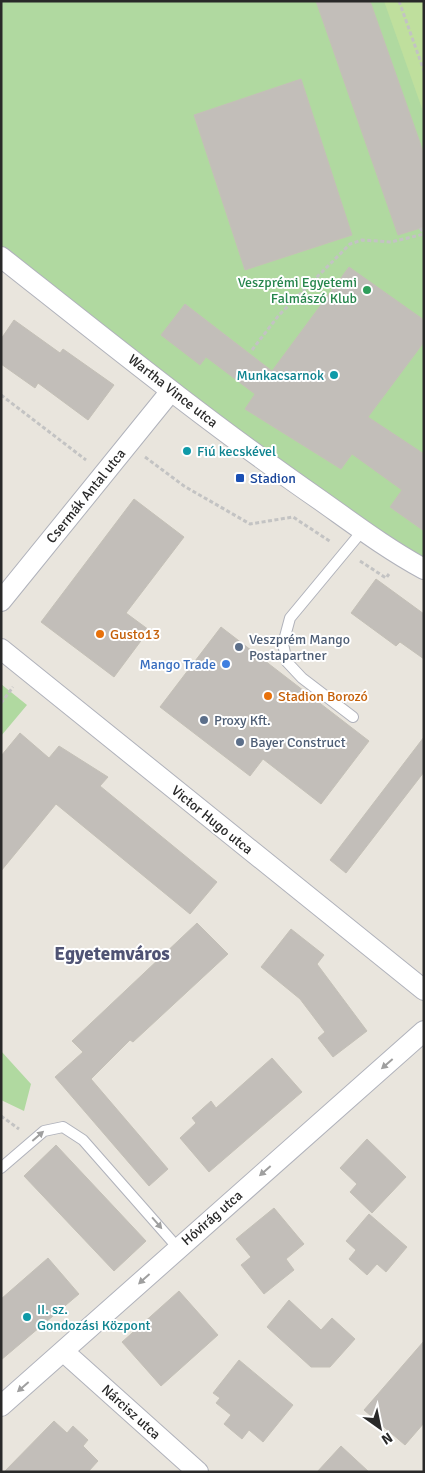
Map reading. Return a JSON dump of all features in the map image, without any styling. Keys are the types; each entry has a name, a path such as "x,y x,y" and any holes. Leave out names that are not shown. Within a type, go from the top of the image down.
{"street":[{"name":"Wartha Vince utca","path":"1,257 171,391 286,477 401,557 424,569"},
{"name":"Csermák Antal utca","path":"1,601 171,391"},
{"name":"Victor Hugo utca","path":"1,649 424,990"},
{"name":"Hóvirág utca","path":"1,1406 424,1032"},
{"name":"Nárcisz utca","path":"63,1352 198,1472"}],"lane":[{"path":"352,717 302,678 287,662 283,644 290,618 363,530"},
{"path":"1,1168 44,1131 64,1127 83,1140 178,1248"}],"path":[{"path":"399,1 424,71"},
{"path":"252,350 279,315 350,244 362,240 391,242 424,234 420,228"},
{"path":"1,395 92,465"},
{"path":"128,444 184,486 250,524 292,517 386,578"}],"green space":[{"path":"1,1 424,1 424,569 1,257"},
{"path":"384,1 424,1 424,114"},
{"path":"1,684 27,705 1,736"},
{"path":"1,1051 31,1084 24,1111 1,1100"}],"building":[{"path":"316,1 370,1 424,154 424,227 398,235"},
{"path":"301,79 352,235 245,270 194,115"},
{"name":"Munkacsarnok","path":"349,267 424,320 424,342 368,417 424,454 424,531 390,507 402,490 352,454 341,469 245,409 255,394 206,357 200,365 161,335 185,304 272,371"},
{"path":"14,320 60,353 63,349 114,385 88,420 38,383 35,388 1,364 1,339"},
{"path":"134,499 184,537 126,613 149,630 114,677 41,622"},
{"path":"376,579 424,614 424,659 400,642 396,646 351,613"},
{"path":"221,627 369,741 321,804 263,759 250,776 160,707"},
{"path":"20,733 49,758 59,746 108,777 100,786 217,882 190,914 56,804 1,871 1,756"},
{"path":"424,737 424,772 346,873 330,860"},
{"path":"197,923 228,954 133,1042 130,1040 91,1079 168,1169 149,1186 55,1077 83,1052 72,1041"},
{"path":"291,929 324,955 317,964 367,1031 333,1057 318,1038 325,1032 300,999 261,967"},
{"path":"272,1058 302,1092 209,1172 180,1138 196,1123 192,1118 211,1101 216,1108"},
{"path":"367,1139 406,1177 372,1213 350,1192 357,1184 340,1168"},
{"path":"56,1145 146,1241 114,1271 24,1176"},
{"path":"274,1208 304,1244 286,1259 294,1270 264,1294 241,1265 251,1257 236,1239"},
{"path":"369,1214 407,1247 386,1272 377,1264 367,1275 349,1259 356,1250 346,1241"},
{"name":"II. sz. Gondozási Központ","path":"48,1258 79,1294 1,1360 1,1299"},
{"path":"179,1291 218,1335 161,1386 122,1342"},
{"path":"289,1300 321,1330 332,1318 355,1339 330,1367 311,1367 267,1327"},
{"path":"424,1341 424,1423 405,1445 364,1410"},
{"path":"239,1360 293,1405 263,1442 249,1430 242,1439 224,1424 231,1415 216,1403 220,1398 213,1393"},
{"path":"54,1421 67,1433 73,1426 88,1440 83,1446 98,1461 88,1472 4,1472"},
{"path":"341,1446 369,1472 317,1472"}],"place":[{"name":"Veszprémi Egyetemi Falmászó Klub","path":"367,290"},
{"name":"Munkacsarnok","path":"334,375"},
{"name":"Fiú kecskével","path":"187,451"},
{"name":"Stadion","path":"240,478"},
{"name":"Gusto13","path":"100,634"},
{"name":"Veszprém Mango Postapartner","path":"239,647"},
{"name":"Mango Trade","path":"226,664"},
{"name":"Stadion Borozó","path":"268,696"},
{"name":"Proxy Kft.","path":"204,720"},
{"name":"Bayer Construct","path":"240,742"},
{"name":"II. sz. Gondozási Központ","path":"27,1317"}],"district":[{"name":"Egyetemváros","path":"112,954"}]}
